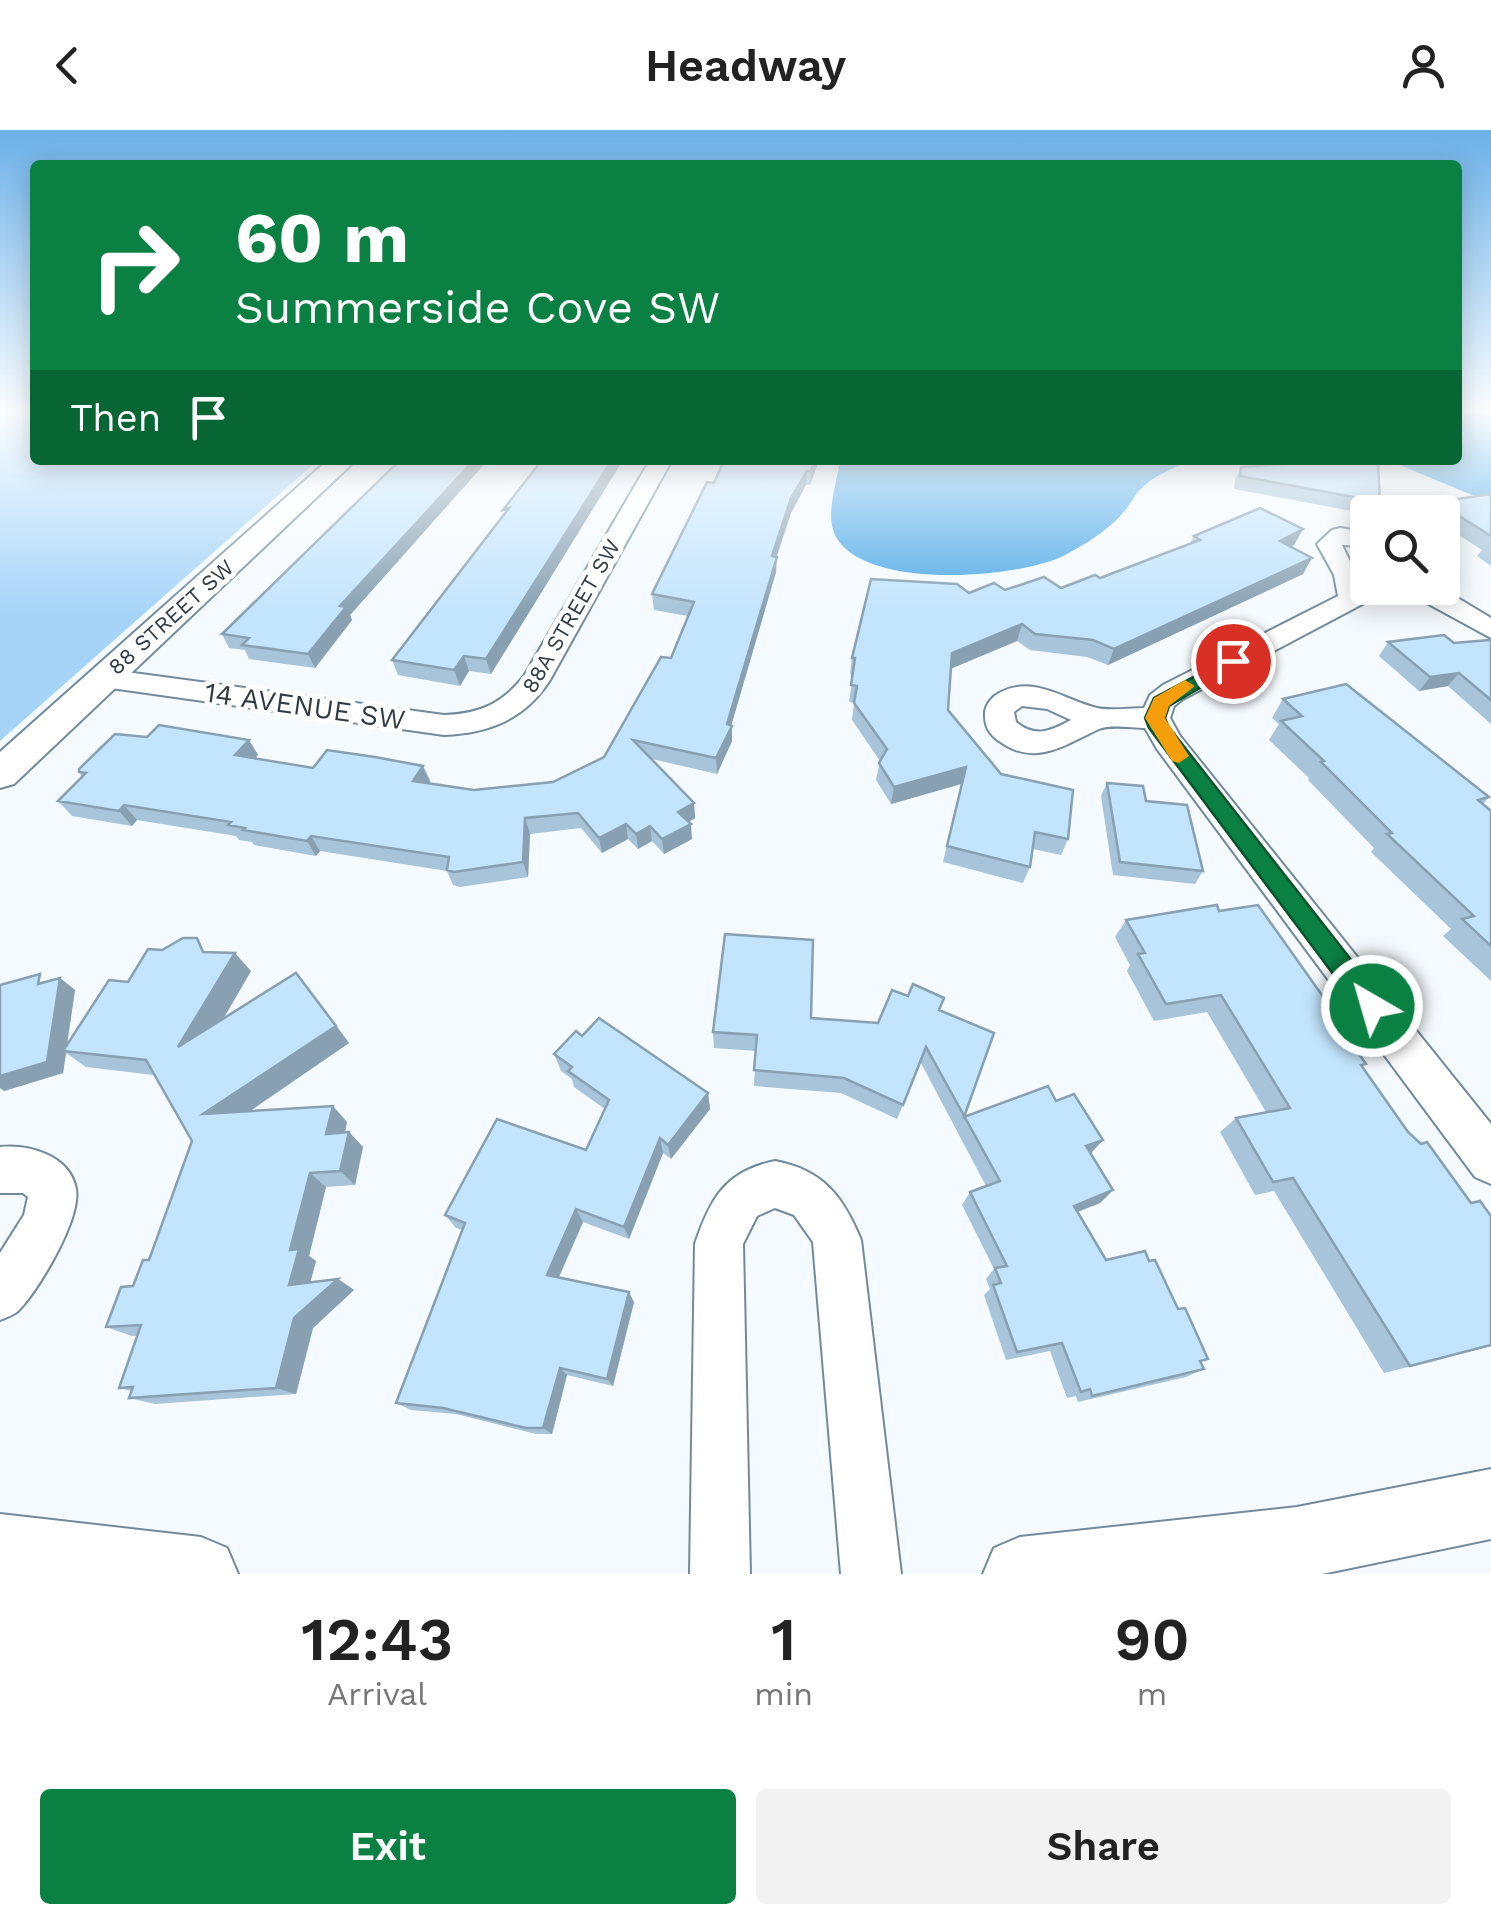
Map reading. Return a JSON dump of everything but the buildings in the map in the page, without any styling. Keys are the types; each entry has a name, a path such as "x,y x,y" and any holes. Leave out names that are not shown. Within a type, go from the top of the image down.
{"street":[{"name":"88 STREET SW","path":"0,774 322,479"},
{"name":"88A STREET SW","path":"504,713 524,698 536,680 650,479"},
{"path":"1350,536 1340,535 1328,544 1347,576 1350,590"},
{"path":"1350,600 1173,692 1161,702 1155,718 1168,742 1491,1161"},
{"path":"1454,605 1491,630"},
{"name":"14 AVENUE SW","path":"104,678 444,726 476,723 504,713"},
{"path":"1094,718 1155,718"},
{"path":"0,1170 24,1168 43,1177 54,1190 52,1212 38,1240 0,1296"},
{"path":"720,1574 719,1244 724,1223 742,1196 762,1185 783,1184 819,1203 837,1240 871,1574"},
{"path":"1020,1574 1297,1543 1491,1504"},
{"path":"0,1550 201,1574"}],"shaded area":[{"path":"0,479 296,479 0,741"}],"water":[{"path":"836,479 1153,479 1109,527 1065,555 1013,570 979,574 908,572 876,565 851,553 832,527"},
{"path":"1434,479 1491,479 1491,503"}],"slow traffic":[{"path":"1179,756 1155,718 1161,702 1185,686"}],"route":[{"path":"1233,661 1161,702 1155,718 1158,728 1372,1006"}]}
